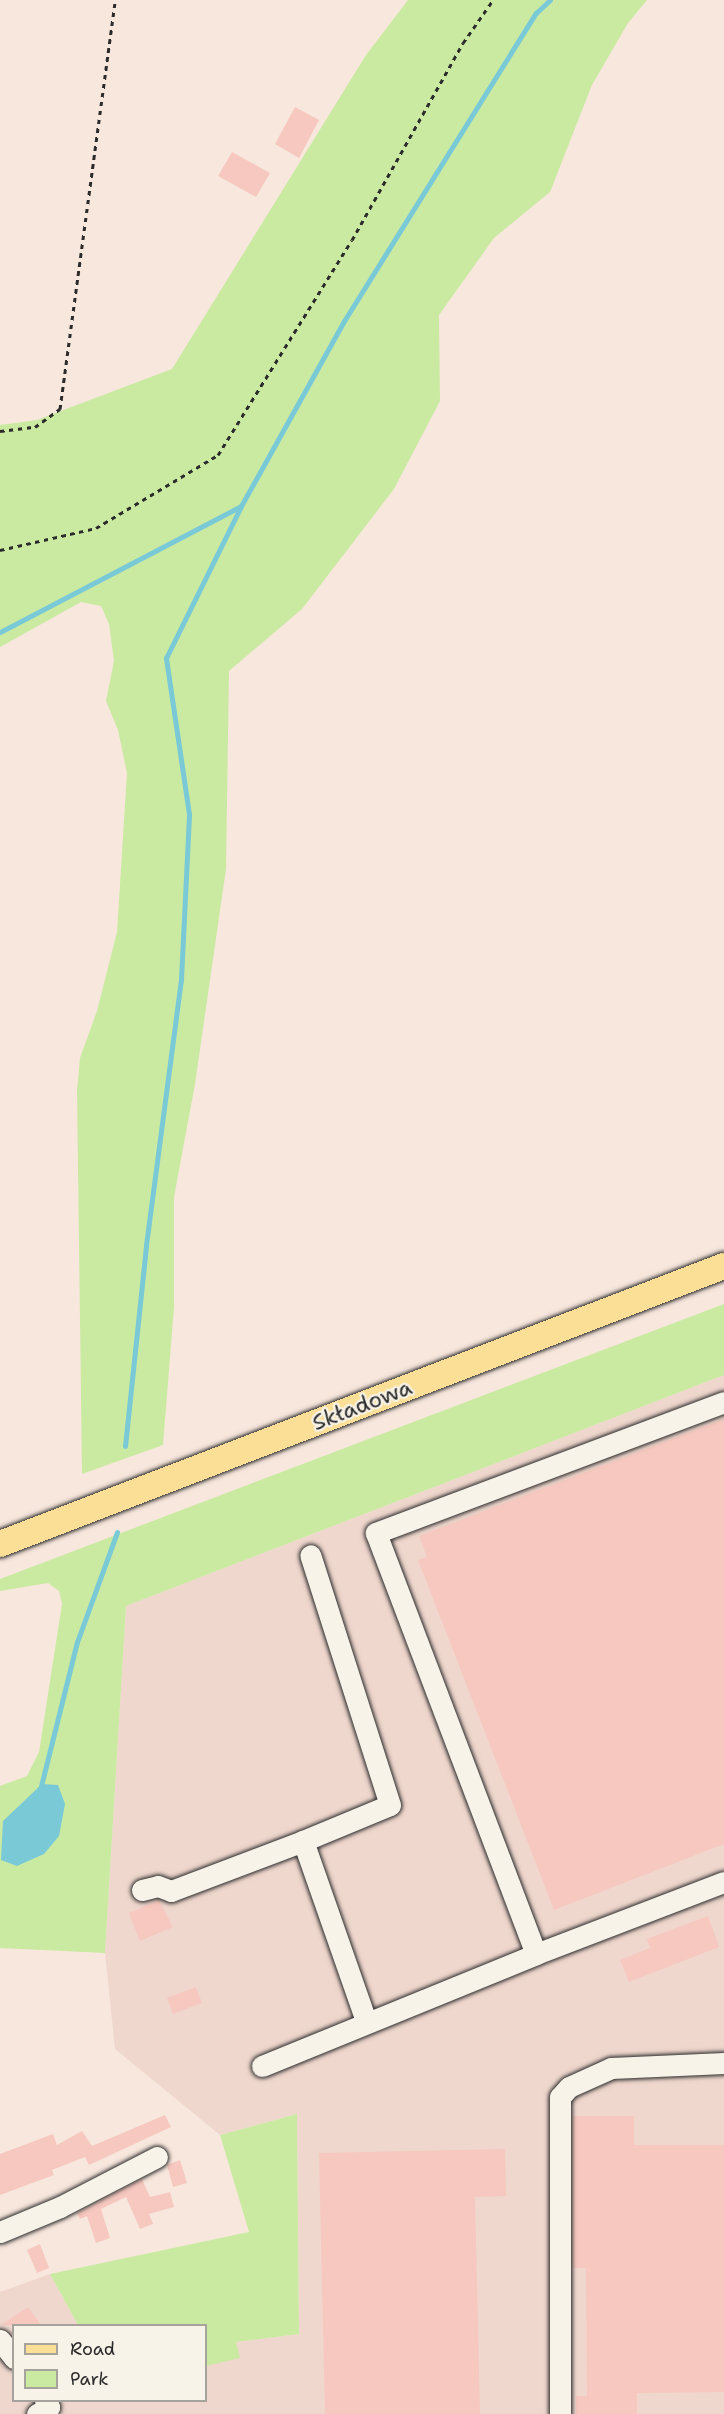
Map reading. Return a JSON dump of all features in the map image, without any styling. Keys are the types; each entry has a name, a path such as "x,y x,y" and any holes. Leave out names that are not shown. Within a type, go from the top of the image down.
{"main road":[{"name":"Składowa","path":"0,1544 724,1266"}],"street":[{"path":"536,1954 376,1533 724,1401"},
{"path":"142,1890 158,1886 171,1891 390,1805 310,1555"},
{"path":"303,1841 366,2021"},
{"path":"262,2067 366,2021 724,1882"},
{"path":"560,2414 560,2097 569,2087 610,2068 724,2063"},
{"path":"0,2232 60,2207 157,2157"},
{"path":"0,2340 12,2355"},
{"path":"38,2414 50,2407 46,2402"}],"path":[{"path":"0,431 35,427 60,409 115,0"},
{"path":"0,550 96,528 218,455 351,240 464,43 493,0"}],"shaded area":[{"path":"724,1375 724,2414 0,2414 0,2292 50,2274 77,2324 12,2324 12,2402 207,2402 207,2365 236,2342 299,2334 297,2114 220,2135 115,2049 105,1953 126,1606"}],"green space":[{"path":"408,0 647,0 628,23 592,85 550,192 494,238 439,315 440,401 394,489 302,609 229,671 226,869 195,1084 174,1197 174,1307 163,1445 82,1474 77,1091 80,1058 97,1011 117,932 127,773 118,730 106,701 114,661 109,624 101,606 81,602 0,647 0,425 37,420 172,369 366,55"},
{"path":"724,1304 724,1375 126,1606 105,1953 0,1948 0,1786 27,1776 39,1752 62,1604 59,1591 48,1583 0,1591 0,1579"},
{"path":"297,2114 299,2334 236,2342 240,2358 207,2366 207,2324 77,2324 50,2274 249,2232 220,2135"}],"water":[{"path":"42,1784 58,1785 65,1804 59,1836 44,1854 17,1866 1,1860 3,1821"}],"building":[{"path":"295,107 319,120 299,158 275,144"},
{"path":"232,152 270,173 256,197 218,176"},
{"path":"724,1419 724,1844 554,1910 418,1560 427,1557 419,1536"},
{"path":"159,1900 173,1927 140,1941 129,1913"},
{"path":"708,1916 719,1947 629,1982 620,1960 650,1948 647,1939"},
{"path":"196,1987 202,2003 173,2014 167,1998"},
{"path":"165,2115 171,2127 89,2165 85,2157 52,2170 54,2175 0,2195 0,2154 53,2134 57,2145 82,2131 92,2146"},
{"path":"573,2116 634,2116 634,2145 724,2145 724,2392 637,2393 637,2414 576,2414 576,2396 587,2396 586,2268 573,2268"},
{"path":"505,2149 506,2196 475,2197 480,2414 325,2414 319,2153"},
{"path":"180,2160 187,2183 173,2187 167,2165"},
{"path":"142,2179 150,2197 170,2192 174,2207 149,2214 153,2224 140,2229 126,2197 101,2209 110,2238 96,2243 87,2216 80,2219 77,2213"},
{"path":"40,2244 49,2268 37,2273 27,2250"},
{"path":"28,2307 40,2324 12,2324 1,2325"}],"waterway":[{"path":"0,632 241,506 344,321 536,13 550,0"},
{"path":"125,1446 146,1245 181,979 189,814 166,658 241,506"},
{"path":"40,1790 77,1642 117,1532"}]}
